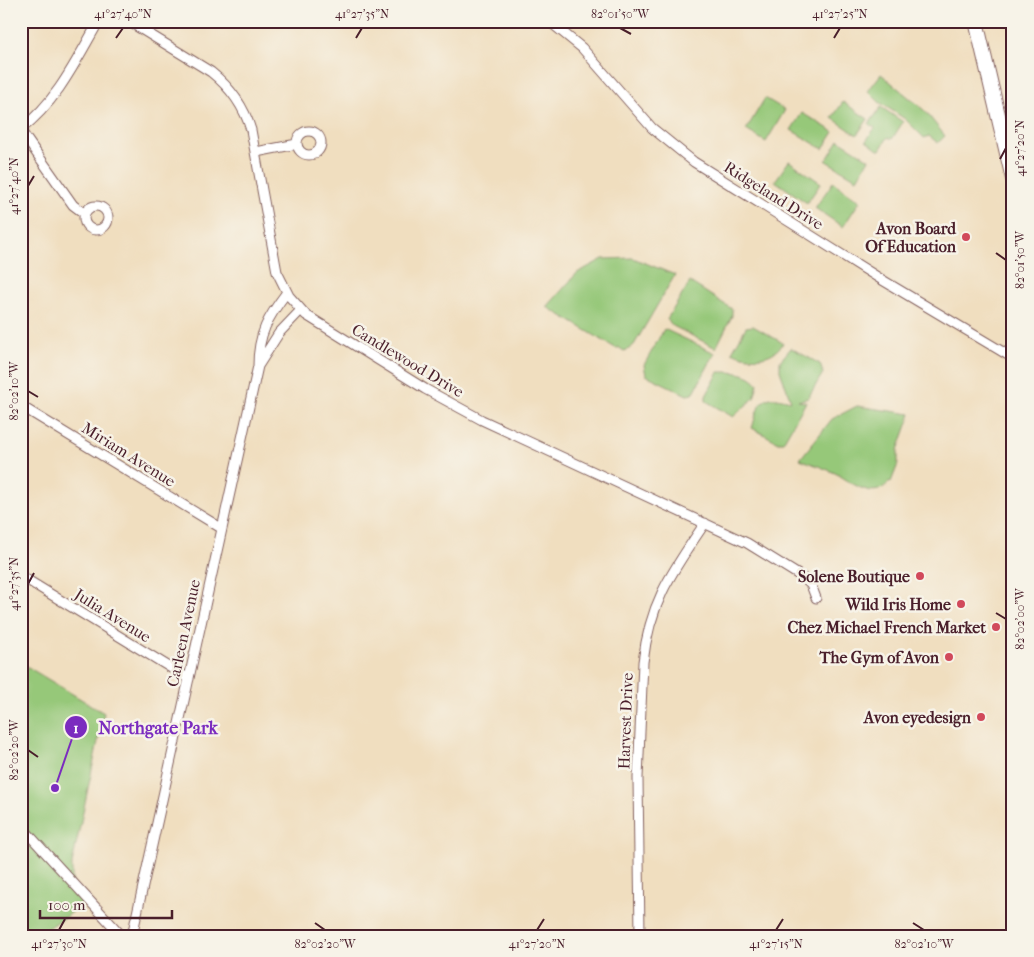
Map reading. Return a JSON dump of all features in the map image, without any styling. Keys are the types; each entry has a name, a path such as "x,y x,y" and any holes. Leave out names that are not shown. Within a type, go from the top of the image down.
{"main road":[{"path":"976,21 1013,179"}],"street":[{"path":"85,214 73,205 21,130 37,116 56,94 99,21"},
{"name":"Candlewood Drive","path":"128,21 211,72 234,94 243,107 256,152 274,263 280,280 301,310 312,319 425,389 475,416 747,543 793,571 811,586 816,598"},
{"name":"Ridgeland Drive","path":"549,21 582,48 652,128 686,157 879,278 1013,358"},
{"path":"256,152 297,144"},
{"name":"Carleen Avenue","path":"132,936 258,366 259,344 272,313 287,292"},
{"name":"Carleen Avenue","path":"258,366 279,333 301,310"},
{"name":"Miriam Avenue","path":"21,406 221,528"},
{"name":"Harvest Drive","path":"640,936 638,778 645,644 648,626 660,593 668,577 705,523"},
{"name":"Julia Avenue","path":"21,576 189,679"},
{"path":"21,826 122,936"}],"green space":[{"path":"881,74 925,111 945,136 938,143 929,136 924,138 905,119 879,102 868,91"},
{"path":"765,98 785,110 766,142 746,130"},
{"path":"843,102 868,119 857,135 832,118"},
{"path":"881,107 903,122 892,139 888,137 880,150 878,150 866,141 875,128 869,124"},
{"path":"802,113 834,132 823,149 791,130"},
{"path":"839,140 869,159 857,179 826,161"},
{"path":"789,161 821,183 807,203 775,181"},
{"path":"833,182 860,201 843,227 815,208"},
{"path":"633,258 675,275 634,345 629,349 624,351 618,347 617,349 547,307 577,273 603,259"},
{"path":"690,282 732,309 732,316 716,348 673,326 667,319"},
{"path":"753,326 783,343 778,349 767,356 746,357 732,352 746,327"},
{"path":"664,329 715,353 693,394 687,395 646,375 644,365"},
{"path":"791,348 820,364 823,373 808,398 798,401 806,402 783,442 778,442 752,428 760,405 766,399 776,398 791,401 780,371 780,361"},
{"path":"719,372 745,375 758,384 754,398 733,417 706,401 706,396"},
{"path":"857,406 911,414 898,450 898,464 891,482 877,490 863,489 837,474 800,459 832,419"},
{"path":"21,663 104,713 72,864 72,888 85,902 66,917 34,936 21,936"}],"place":[{"name":"Avon Board Of Education","path":"966,237"},
{"name":"Solene Boutique","path":"920,576"},
{"name":"Wild Iris Home","path":"961,604"},
{"name":"Chez Michael French Market","path":"996,627"},
{"name":"The Gym of Avon","path":"949,657"},
{"name":"Avon eyedesign","path":"981,717"},
{"name":"Northgate Park","path":"55,788"}]}
